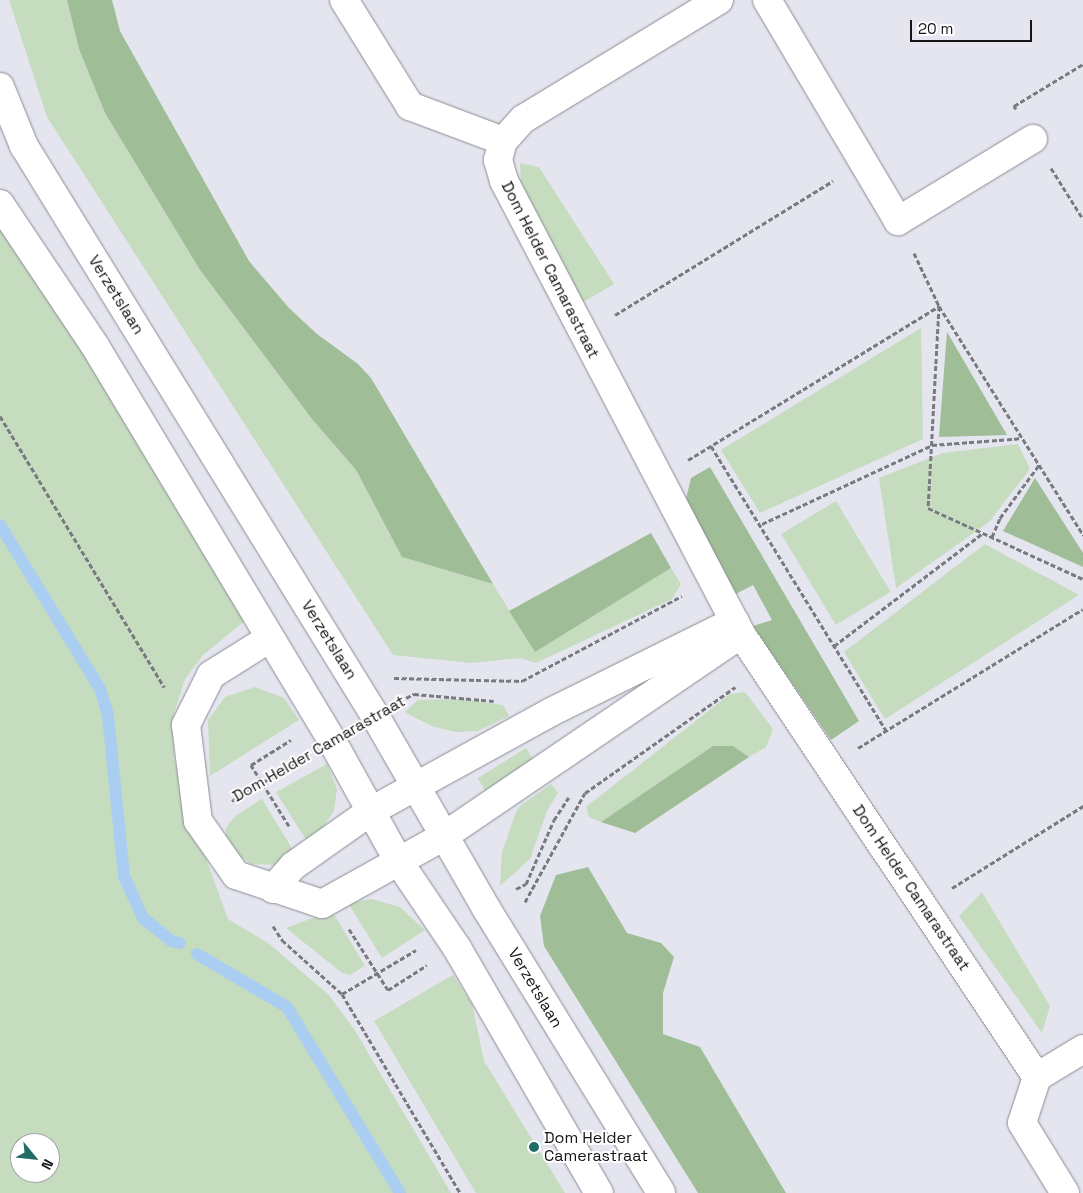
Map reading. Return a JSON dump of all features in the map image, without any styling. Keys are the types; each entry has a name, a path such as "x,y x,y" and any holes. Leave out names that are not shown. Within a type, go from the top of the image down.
{"street":[{"path":"344,0 410,106 503,141 523,119 719,0"},
{"path":"767,0 898,221 1033,139"},
{"name":"Verzetslaan","path":"0,86 24,146 374,714 486,908 660,1193"},
{"name":"Dom Helder Camarastraat","path":"503,141 498,160 504,181 711,581 738,627 1037,1077"},
{"path":"0,204 95,346 332,741 399,862 446,932 599,1193"},
{"path":"270,638 211,675 186,725 198,821 236,875 322,904 444,836 738,627"},
{"path":"273,889 293,866 371,811 551,712 738,627"},
{"path":"1065,1193 1022,1123 1037,1077 1083,1049"}],"path":[{"path":"583,334 864,162"},
{"path":"898,221 939,306 1083,535"},
{"path":"939,306 928,508 1083,579"},
{"path":"658,478 939,306"},
{"path":"0,416 186,725"},
{"path":"762,524 932,445 1022,438"},
{"path":"711,446 762,524 886,731"},
{"path":"992,537 1000,518 1039,464"},
{"path":"834,646 982,533"},
{"path":"388,682 395,678 522,681 711,581"},
{"path":"830,766 1083,609"},
{"path":"520,908 534,890 585,793 764,666"},
{"name":"Dom Helder Camarastraat","path":"374,714 414,694 498,702"},
{"path":"292,739 251,765 292,830"},
{"name":"Dom Helder Camarastraat","path":"198,821 332,741"},
{"path":"486,908 526,884 554,820 574,790"},
{"path":"924,906 1083,806"},
{"path":"271,923 282,940 342,994 460,1193"},
{"path":"346,924 388,990 434,961"},
{"path":"342,994 446,932"}],"green space":[{"path":"9,0 67,0 79,49 105,113 200,270 312,419 356,470 402,557 493,584 535,652 671,568 681,584 672,599 536,663 520,658 471,663 393,655 47,117"},
{"path":"67,0 112,0 120,31 249,261 289,308 317,334 358,364 371,378 493,584 402,557 356,470 312,419 200,270 105,113 79,49"},
{"path":"520,163 539,167 614,284 583,302 521,186"},
{"path":"0,220 252,615 203,655 185,679 174,713 174,759 192,820 228,919 268,943 328,994 354,1029 451,1193 0,1193"},
{"path":"921,328 923,439 760,513 721,450"},
{"path":"947,332 1007,435 939,437"},
{"path":"1018,444 1030,469 989,522 896,588 879,478 943,453"},
{"path":"710,467 859,721 831,740 753,626 772,620 753,585 734,595 686,499 691,478"},
{"path":"1035,478 1083,553 1083,567 1003,531"},
{"path":"836,501 891,592 836,625 781,534"},
{"path":"651,533 671,568 535,652 509,611"},
{"path":"985,544 1079,595 885,719 844,652"},
{"path":"255,687 284,698 299,720 210,776 208,720 225,697"},
{"path":"745,692 773,729 766,747 749,757 733,746 713,746 601,822 589,817 586,807 730,694"},
{"path":"459,699 503,705 509,716 478,731 456,732 431,726 405,712 418,700"},
{"path":"713,746 733,746 749,757 635,833 601,822"},
{"path":"526,748 534,761 486,791 478,778"},
{"path":"327,764 337,789 334,811 310,846 276,792"},
{"path":"551,784 558,793 547,811 530,859 500,886 502,852 516,812 520,806"},
{"path":"262,799 296,855 281,865 252,864 234,853 226,840 226,828 235,816"},
{"path":"588,867 627,933 661,943 674,957 663,993 663,1034 700,1047 786,1193 698,1193 544,946 540,916 556,875"},
{"path":"982,892 1050,1006 1042,1033 959,916"},
{"path":"372,899 400,907 425,930 382,958 348,903"},
{"path":"332,911 365,966 350,975 342,973 286,928"},
{"path":"453,975 472,1004 484,1061 565,1193 476,1193 374,1021"}],"waterway":[{"path":"0,525 100,689 108,716 124,876 143,918 171,941 180,943"},
{"path":"197,954 287,1007 400,1193"}],"place":[{"name":"Dom Helder Camerastraat","path":"534,1147"}]}
